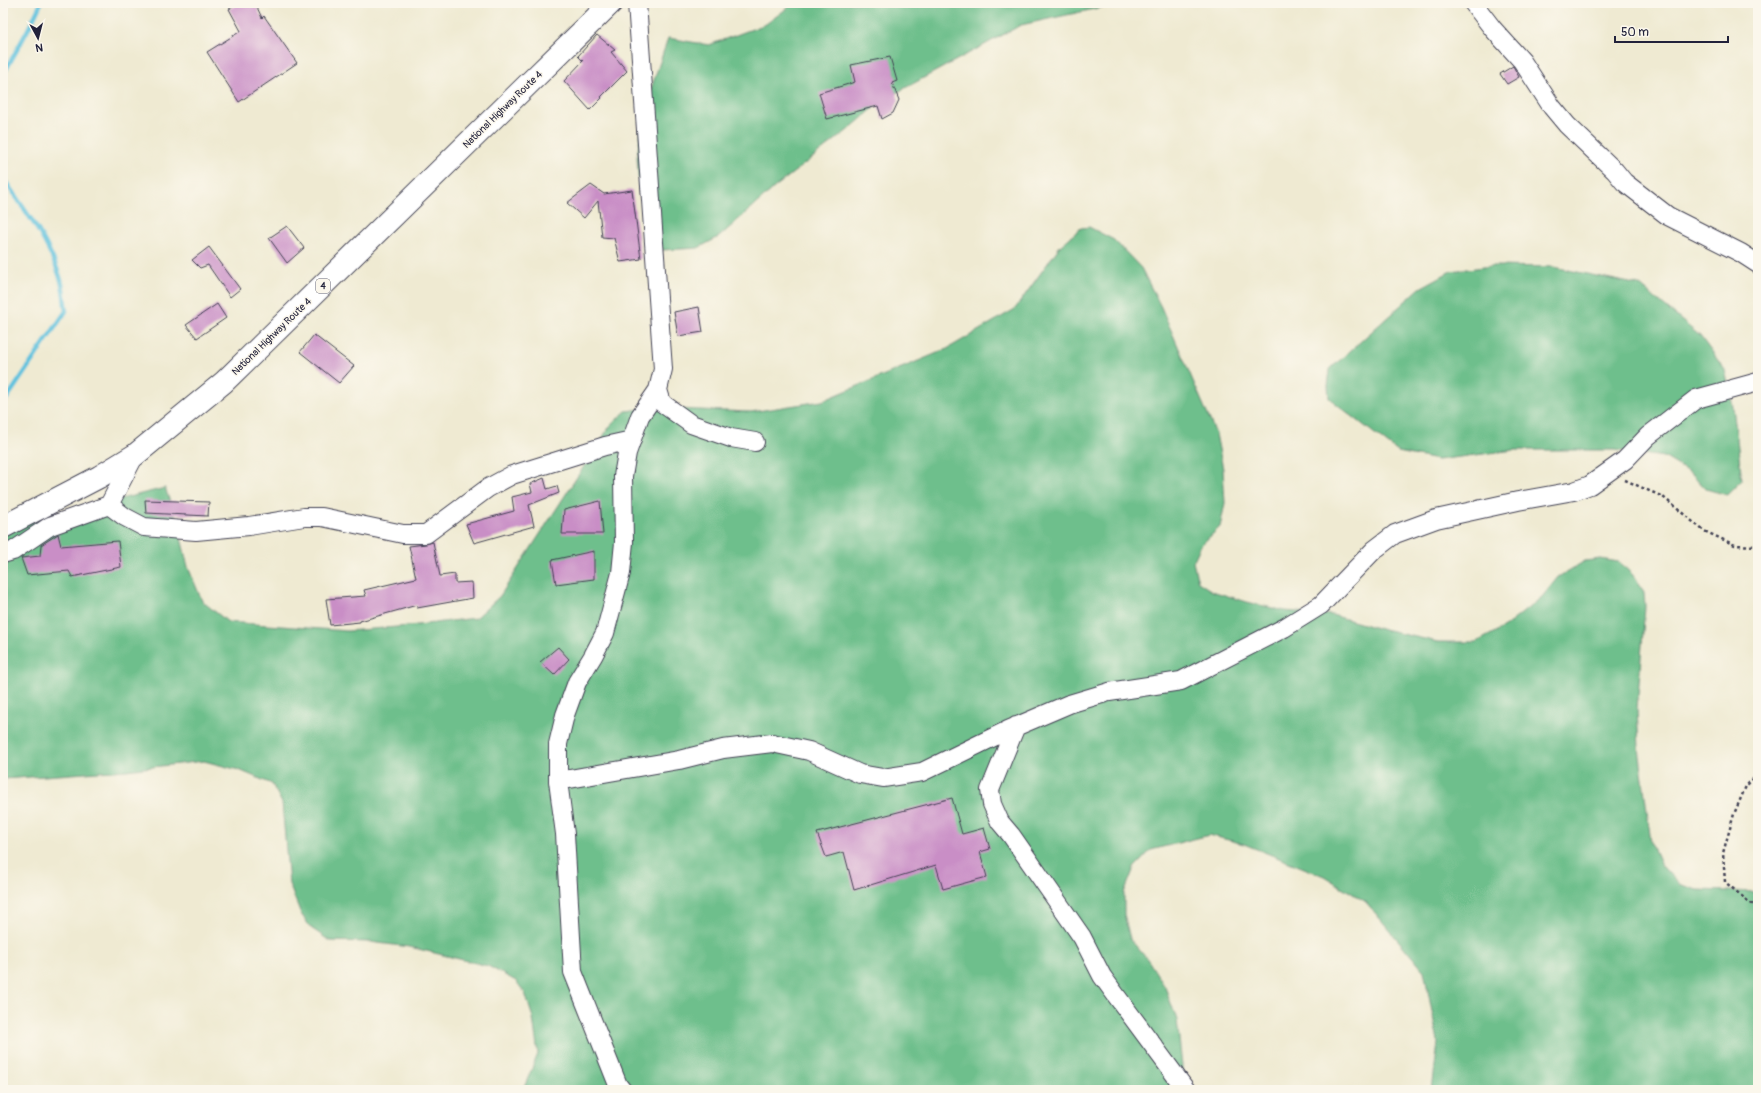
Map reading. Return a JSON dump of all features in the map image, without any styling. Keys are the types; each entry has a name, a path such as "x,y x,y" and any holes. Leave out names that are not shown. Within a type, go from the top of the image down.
{"highway":[{"name":"National Highway Route 4","path":"3,527 135,455 224,382 610,3"}],"street":[{"path":"622,1090 618,1084 573,972 565,834 558,781 558,744 565,715 577,682 605,633 621,573 624,542 623,476 627,453 640,416 658,390 663,369 637,3"},
{"path":"1473,3 1522,61 1552,107 1567,125 1615,171 1624,182 1668,216 1741,253 1758,264"},
{"path":"558,781 679,760 723,749 772,743 809,751 860,774 883,778 922,772 1016,726 1069,704 1109,692 1182,681 1284,628 1321,605 1374,550 1395,534 1436,519 1518,501 1574,491 1590,485 1625,460 1648,436 1696,399 1758,382"},
{"path":"658,390 662,403 691,424 731,438 755,442"},
{"path":"109,505 125,517 144,527 196,531 249,526 304,516 322,516 403,534 426,534 488,488 512,475 605,446 632,440"},
{"path":"3,554 13,551 50,526 109,505 135,455"},
{"path":"1016,726 990,790 992,804 1000,822 1011,835 1082,937 1102,976 1186,1090"}],"path":[{"path":"1607,473 1662,497 1704,531 1735,545 1758,546"},
{"path":"1758,774 1746,786 1734,814 1723,853 1725,882 1749,902 1758,907"}],"green space":[{"path":"794,3 1122,3 1021,25 883,100 848,130 775,187 719,237 698,248 662,250 650,228 639,190 637,156 644,110 668,38 709,45 766,24"},
{"path":"1089,227 1114,240 1141,268 1161,307 1216,434 1223,469 1225,503 1220,527 1201,545 1193,562 1198,582 1212,591 1247,602 1285,611 1332,615 1384,630 1438,642 1477,642 1506,626 1542,597 1558,577 1585,561 1600,559 1619,562 1636,578 1644,593 1645,606 1637,709 1639,748 1651,843 1661,865 1679,884 1698,890 1758,892 1758,1090 1432,1090 1438,1042 1424,971 1366,902 1324,876 1244,844 1209,835 1151,850 1134,868 1124,893 1124,914 1130,939 1148,960 1165,987 1177,1020 1182,1066 1182,1090 523,1090 538,1054 533,1018 525,993 516,981 488,966 410,947 370,942 330,941 311,928 301,914 289,884 282,803 272,784 239,770 204,761 126,770 3,779 3,528 165,488 177,521 188,567 202,601 228,622 347,631 409,626 476,618 500,596 610,426 626,411 649,408 751,412 822,401 947,349 1015,309 1060,246 1081,228"},
{"path":"1492,266 1554,267 1639,285 1700,336 1725,370 1733,407 1742,480 1727,495 1706,489 1692,474 1664,457 1614,450 1514,450 1437,460 1398,452 1329,398 1328,386 1330,369 1420,288 1451,271"}],"building":[{"path":"240,3 255,3 262,18 264,16 297,63 239,102 207,52 241,31 229,9"},
{"path":"597,35 615,50 611,52 627,71 590,110 564,81 583,61 578,56"},
{"path":"890,57 897,81 892,83 899,100 893,113 882,119 878,106 827,119 819,93 855,82 851,65"},
{"path":"1513,66 1519,77 1507,84 1500,74"},
{"path":"591,185 604,194 632,190 641,259 620,262 614,238 602,237 598,201 584,218 567,203"},
{"path":"287,226 304,248 287,263 269,238"},
{"path":"209,247 240,289 230,297 208,265 200,268 192,260"},
{"path":"217,304 226,318 197,338 186,325"},
{"path":"699,307 703,332 678,336 674,312"},
{"path":"314,335 354,366 339,383 300,352"},
{"path":"544,478 547,489 557,486 559,493 529,505 534,526 474,543 466,524 514,511 512,497 532,492 530,484"},
{"path":"145,500 209,502 208,516 146,513"},
{"path":"600,501 603,534 562,534 564,510"},
{"path":"58,534 61,546 118,541 121,567 72,577 69,571 27,575 21,558 40,556 41,545"},
{"path":"433,542 440,576 455,574 455,583 472,582 473,598 417,608 417,605 360,622 330,625 326,599 366,596 364,590 416,578 409,546"},
{"path":"594,551 594,579 556,584 552,560"},
{"path":"558,647 569,659 554,675 540,662"},
{"path":"952,798 962,834 984,828 990,849 980,852 987,877 943,889 936,865 854,890 844,852 826,857 817,833"}],"waterway":[{"path":"3,75 41,3"},
{"path":"3,178 35,225 49,250 61,281 66,311 3,404"}]}
